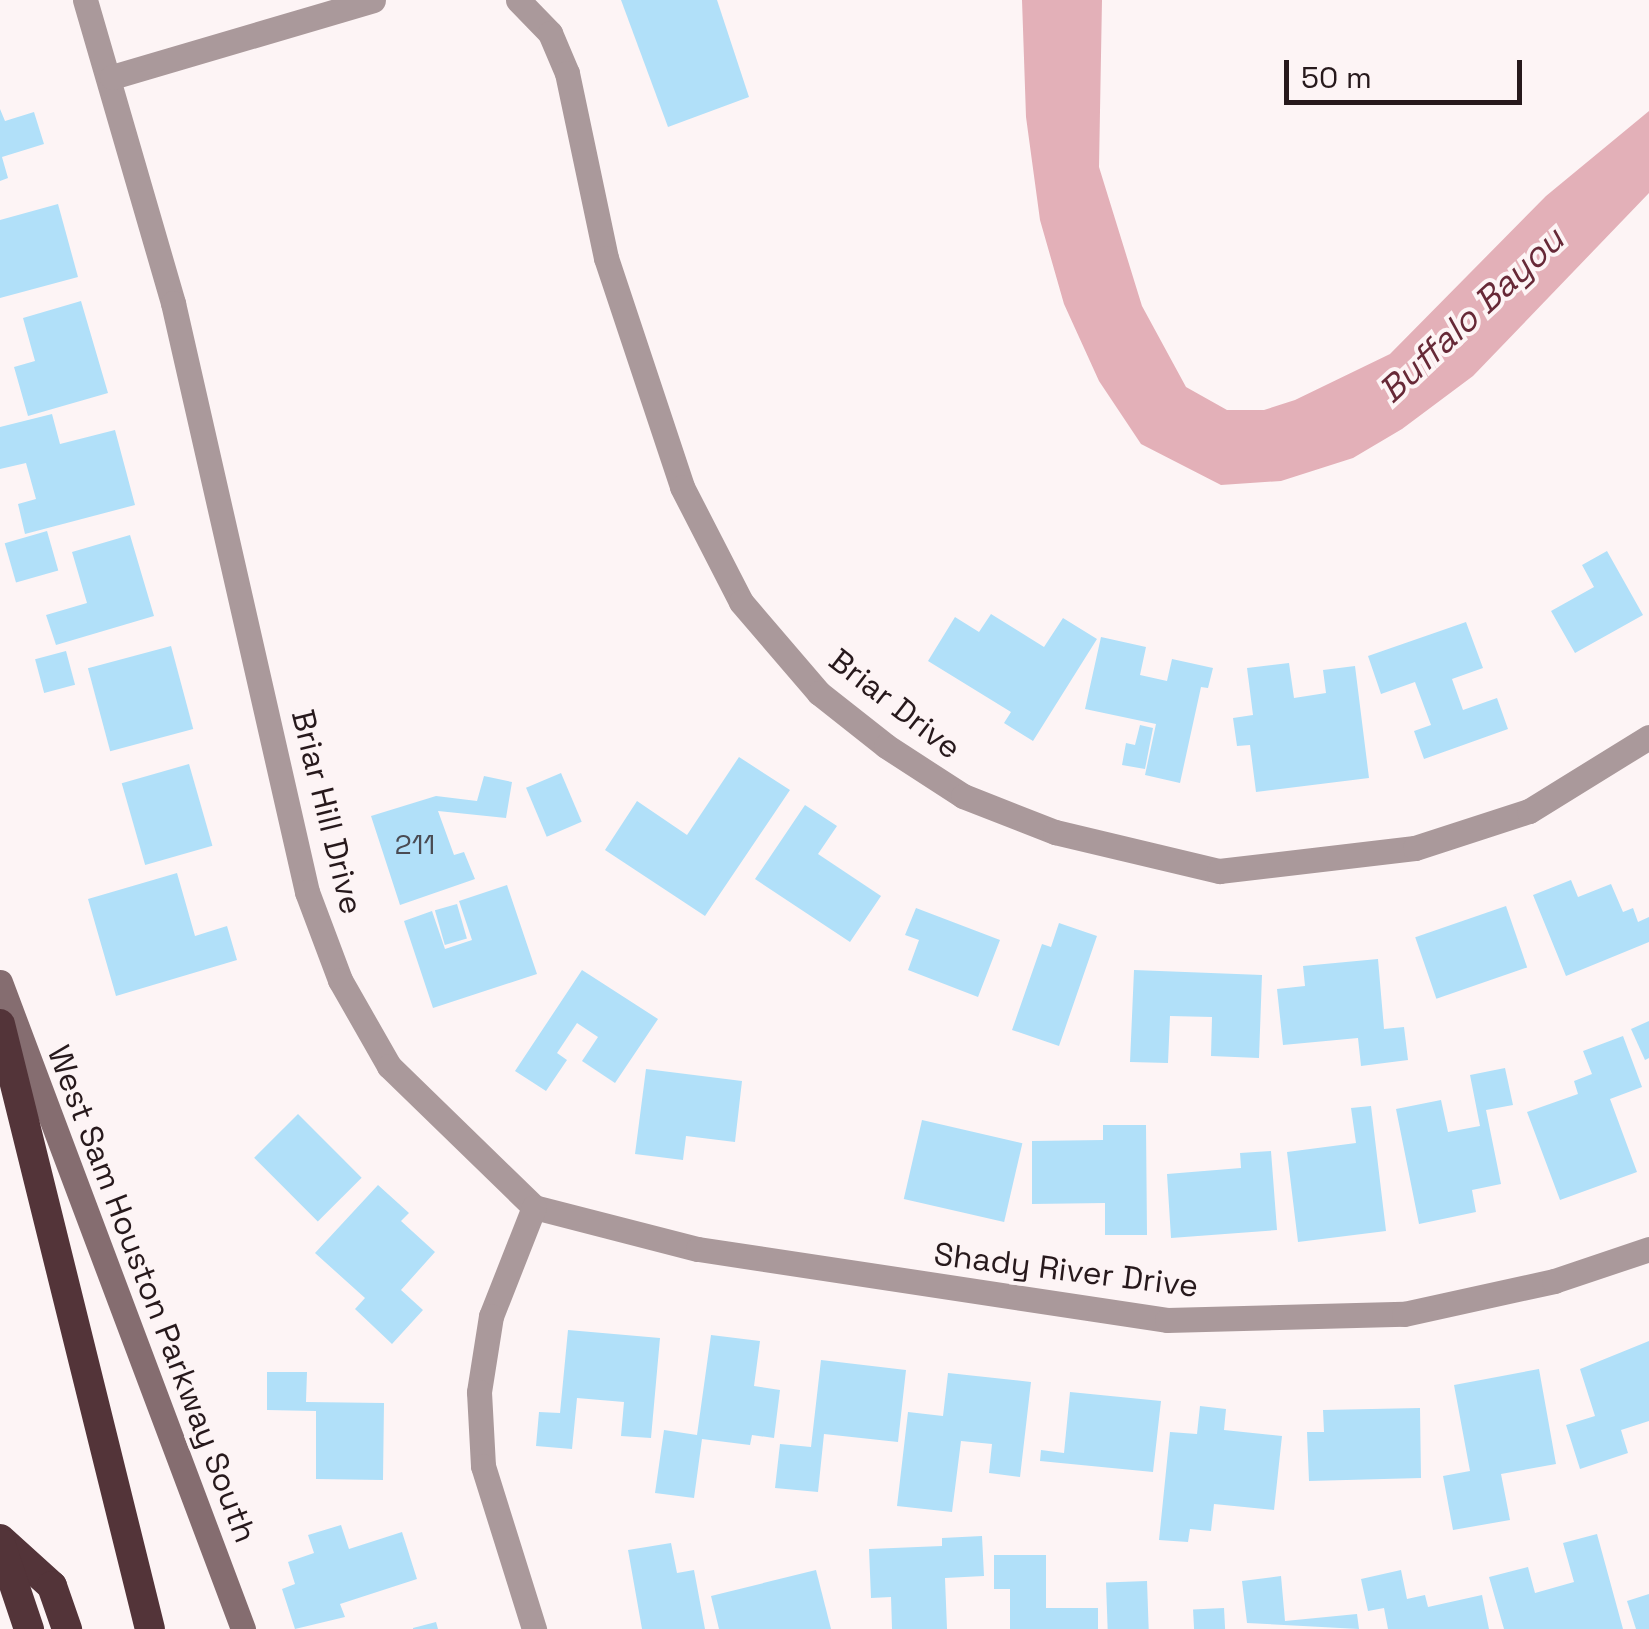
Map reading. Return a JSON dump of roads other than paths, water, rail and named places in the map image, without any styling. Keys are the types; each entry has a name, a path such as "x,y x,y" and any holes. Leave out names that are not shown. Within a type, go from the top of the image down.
{"highway":[{"path":"0,1024 150,1629"},
{"path":"0,1541 29,1629"},
{"path":"0,1541 52,1586 68,1629"}],"main road":[{"name":"West Sam Houston Parkway South","path":"0,982 243,1629"}],"street":[{"name":"Briar Hill Drive","path":"85,0 112,76 173,302 307,892 340,980 389,1066 534,1206"},
{"path":"112,76 373,0"},
{"name":"Briar Drive","path":"518,0 550,33 568,72 606,258 682,488 741,602 819,693 886,746 963,796 1054,832 1219,871 1415,848 1529,812 1649,737"},
{"path":"534,1206 491,1316 479,1392 483,1466 534,1629"},
{"name":"Shady River Drive","path":"534,1206 698,1249 1167,1320 1404,1314 1554,1281 1649,1249"}],"water":[{"name":"Buffalo Bayou","path":"1022,0 1102,0 1099,167 1142,306 1186,387 1227,410 1264,410 1295,400 1390,354 1546,196 1649,111 1649,193 1473,376 1402,429 1353,458 1281,481 1221,485 1141,444 1099,381 1064,304 1040,220 1026,117"}]}
